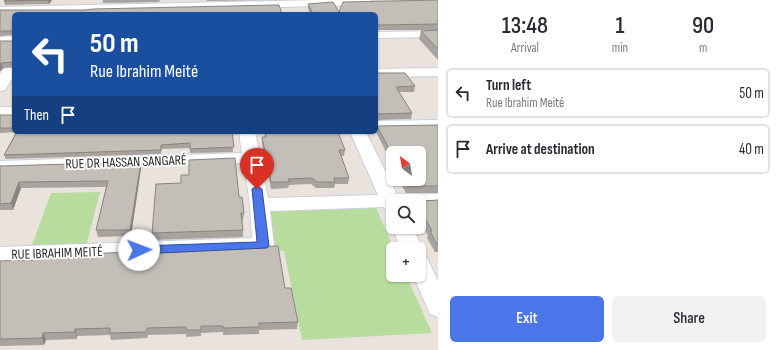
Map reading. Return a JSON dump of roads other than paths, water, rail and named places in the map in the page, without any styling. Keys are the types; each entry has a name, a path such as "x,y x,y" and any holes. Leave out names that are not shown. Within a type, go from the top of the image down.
{"street":[{"path":"294,2 299,12"},
{"path":"0,10 294,2 380,2"},
{"path":"378,35 438,34"},
{"path":"0,41 12,40"},
{"path":"0,87 8,72 12,72"},
{"path":"378,73 438,72"},
{"path":"0,112 12,112"},
{"path":"378,126 438,125"},
{"name":"RUE IBRAHIM MEITÉ","path":"0,255 263,246 260,204 247,134"},
{"path":"359,134 390,194"},
{"name":"RUE DR HASSAN SANGARÉ","path":"0,166 252,158"},
{"path":"426,201 438,200"},
{"path":"260,204 386,202"},
{"path":"426,280 438,307"}]}
